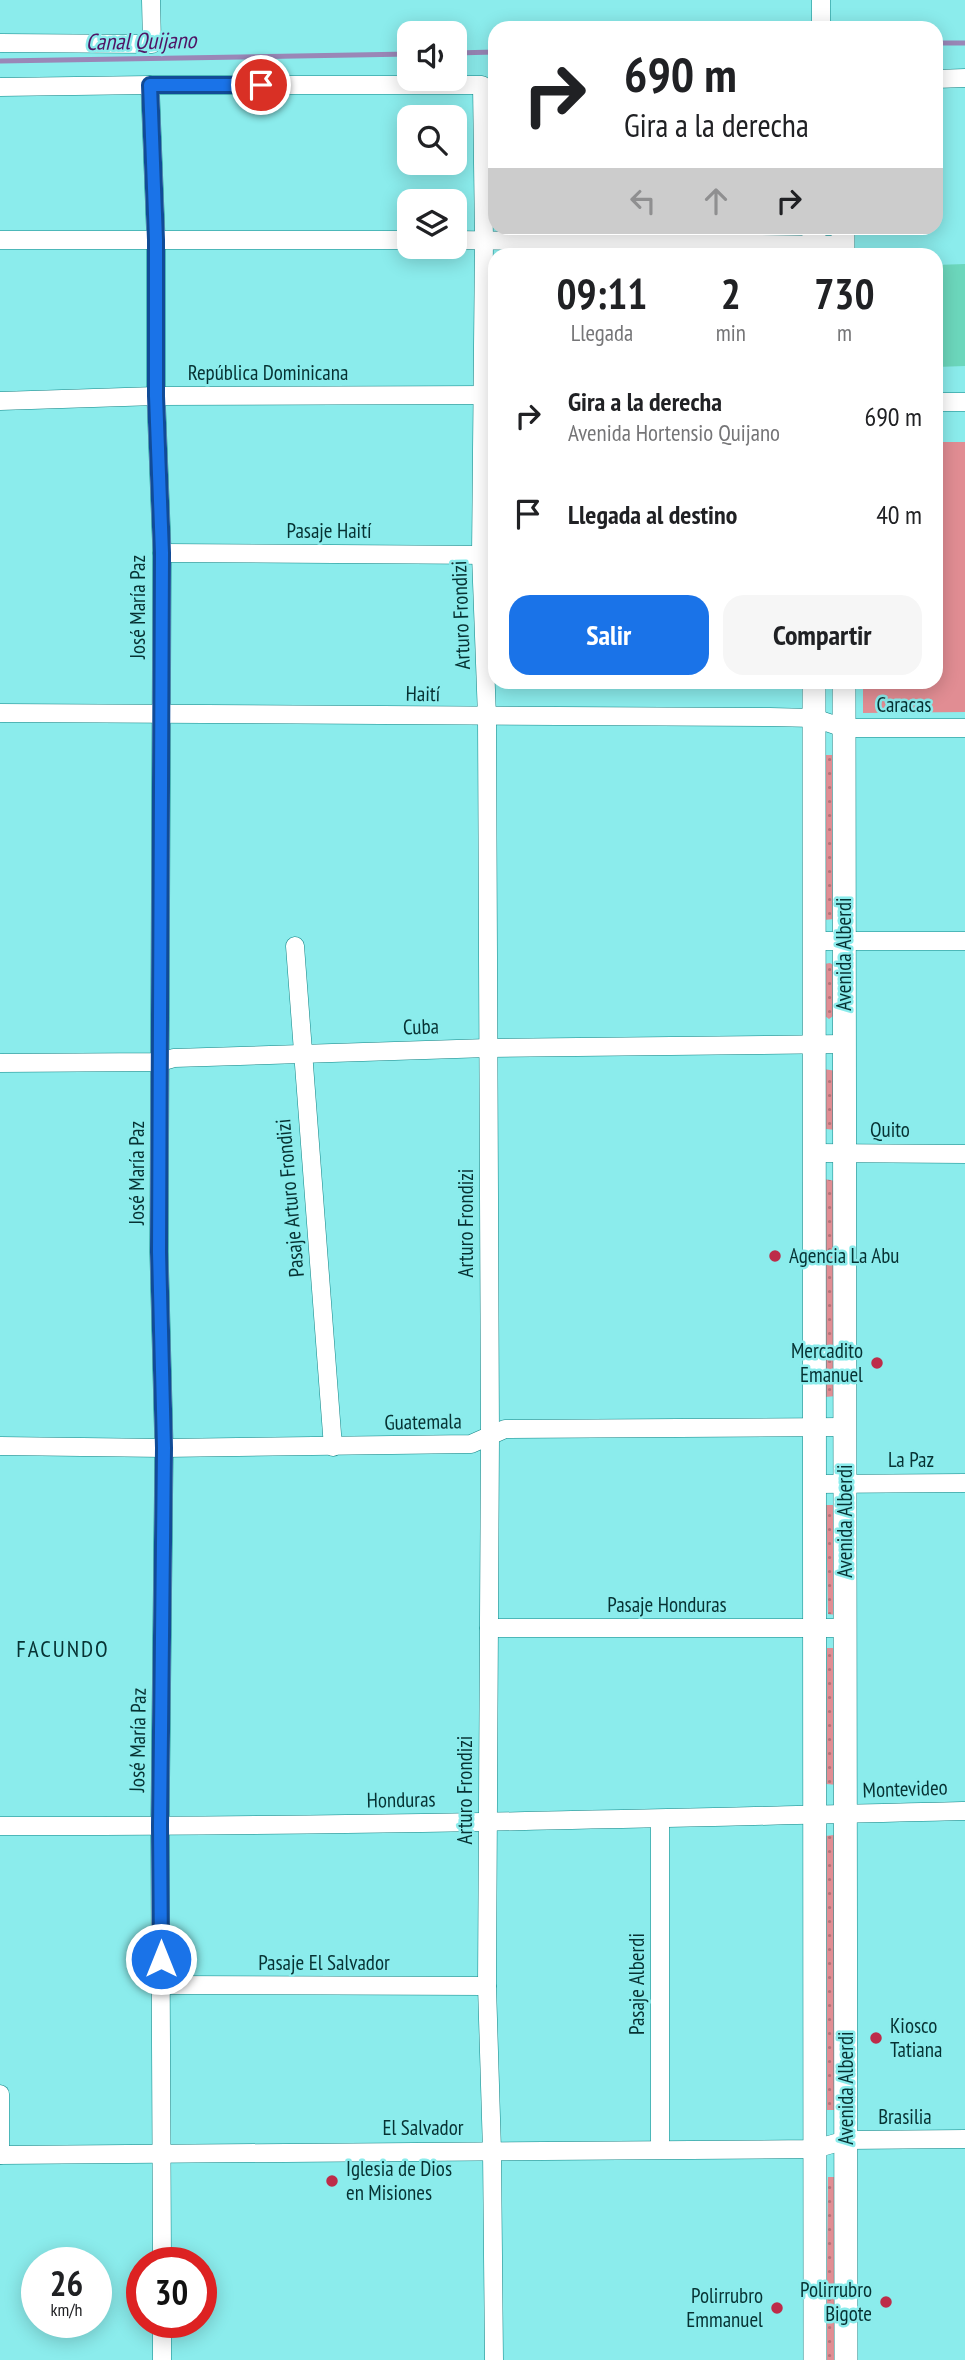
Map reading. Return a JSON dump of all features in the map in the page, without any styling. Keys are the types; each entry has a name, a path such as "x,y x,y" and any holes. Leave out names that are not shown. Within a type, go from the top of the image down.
{"main road":[{"name":"Avenida Alberdi","path":"814,689 815,2360"},
{"name":"Avenida Alberdi","path":"844,689 846,2360"}],"street":[{"path":"0,43 152,44 151,0"},
{"path":"821,0 821,21"},
{"path":"943,79 965,78"},
{"path":"0,87 150,85"},
{"name":"Arturo Frondizi","path":"150,85 482,85 488,364"},
{"name":"José María Paz","path":"150,85 162,553 159,1252 164,1448 160,1826 162,2247"},
{"path":"0,240 397,240"},
{"path":"467,240 843,243"},
{"name":"República Dominicana","path":"0,401 156,396 488,395"},
{"path":"943,402 965,402"},
{"name":"Pasaje Haití","path":"162,553 488,555"},
{"name":"Arturo Frondizi","path":"488,555 490,1436 486,1986 492,2151 494,2360"},
{"name":"Haití","path":"0,713 814,718 844,728"},
{"name":"Caracas","path":"844,728 965,728"},
{"path":"814,941 965,941"},
{"name":"Pasaje Arturo Frondizi","path":"295,946 333,1447"},
{"name":"Cuba","path":"0,1063 160,1062 174,1058 488,1048 844,1044"},
{"name":"Quito","path":"814,1153 965,1154"},
{"name":"Guatemala","path":"0,1446 164,1448 471,1444 505,1429 845,1427"},
{"name":"La Paz","path":"814,1484 965,1483"},
{"name":"Pasaje Honduras","path":"489,1628 845,1628"},
{"name":"Montevideo","path":"845,1814 965,1811"},
{"name":"Honduras","path":"0,1826 660,1819 845,1814"},
{"name":"Pasaje Alberdi","path":"660,1819 660,2149"},
{"name":"Pasaje El Salvador","path":"162,1985 486,1986"},
{"path":"0,2094 0,2155"},
{"name":"Brasilia","path":"846,2140 965,2139"},
{"name":"El Salvador","path":"0,2155 815,2150 846,2140"},
{"path":"162,2338 162,2360"}],"shaded area":[{"path":"943,442 965,442 965,712 863,713 863,689 943,689"},
{"path":"824,755 837,755 834,919 824,920"},
{"path":"824,964 835,966 836,1014 829,1019 825,1016"},
{"path":"824,1069 836,1071 836,1130 826,1129"},
{"path":"824,1179 836,1181 836,1396 825,1397"},
{"path":"826,1505 837,1505 837,1615 828,1614"},
{"path":"827,1648 837,1648 838,1785 826,1784"},
{"path":"834,1835 836,2110 827,2110 825,1836"},
{"path":"828,2177 840,2177 837,2360 826,2360"}],"building":[{"path":"965,264 965,366 943,367 943,265"}],"waterway":[{"name":"Canal Quijano","path":"943,43 965,43"},
{"name":"Canal Quijano","path":"467,53 488,52"},
{"name":"Canal Quijano","path":"0,61 397,54"}],"place":[{"name":"Agencia La Abu","path":"775,1256"},
{"name":"Mercadito Emanuel","path":"877,1363"},
{"name":"Kiosco Tatiana","path":"876,2038"},
{"name":"Iglesia de Dios en Misiones","path":"332,2181"},
{"name":"Polirrubro Bigote","path":"886,2302"},
{"name":"Polirrubro Emmanuel","path":"777,2308"}],"district":[{"name":"FACUNDO","path":"63,1649"}],"route":[{"path":"161,1959 164,1448 159,1252 162,553 150,85 261,85"}]}
